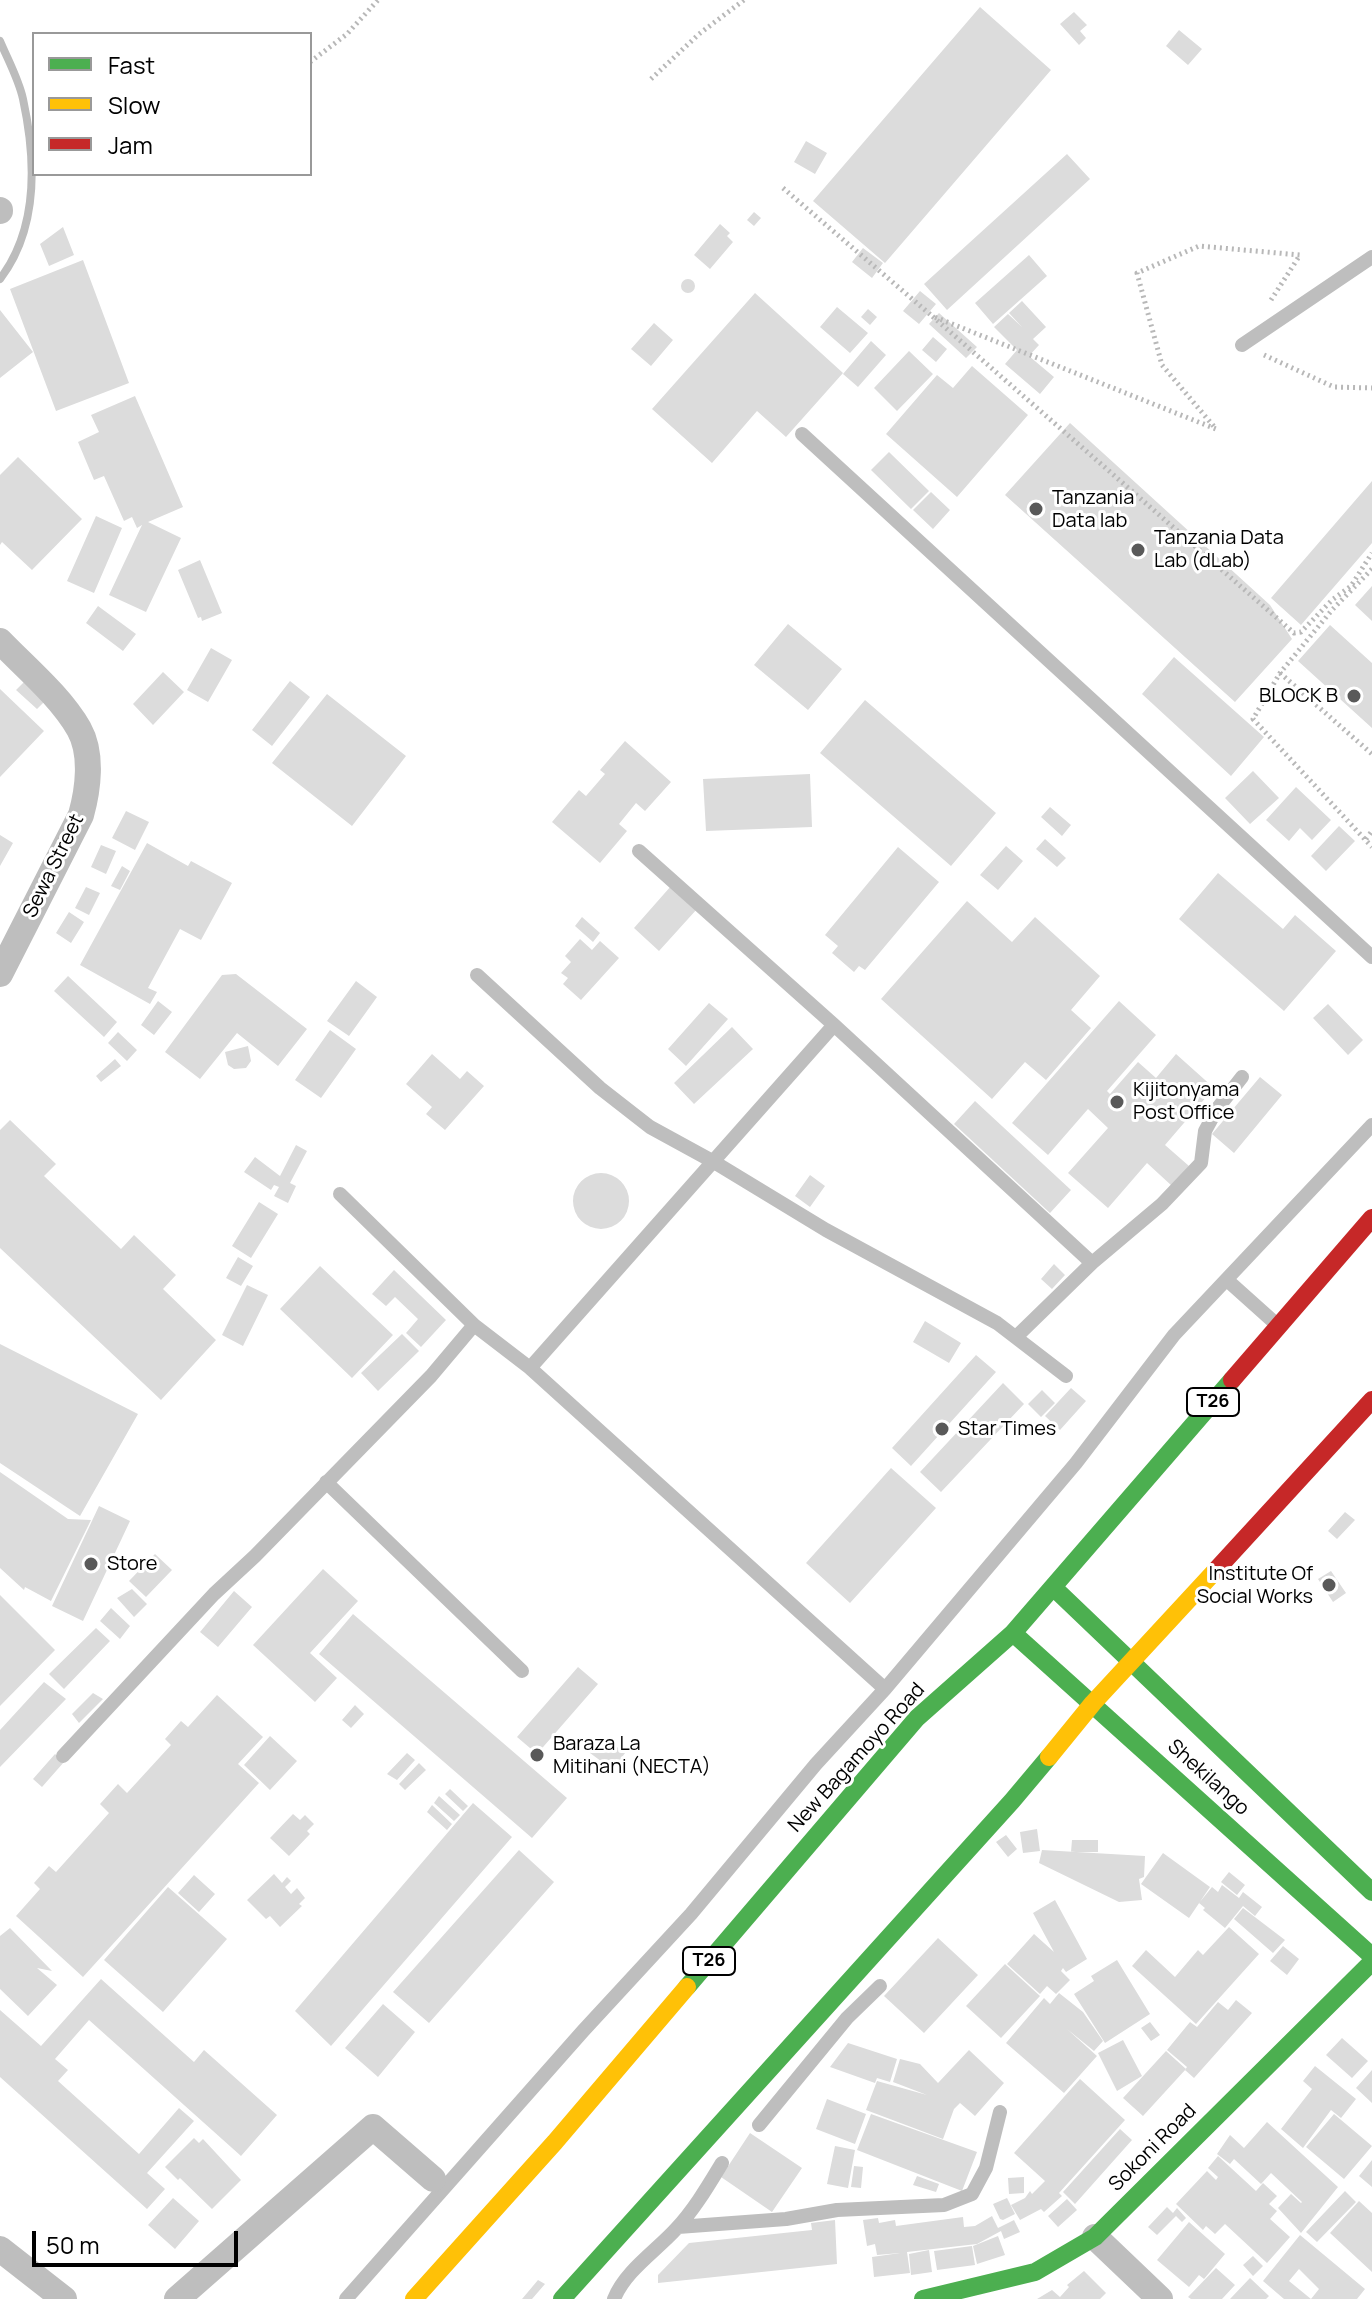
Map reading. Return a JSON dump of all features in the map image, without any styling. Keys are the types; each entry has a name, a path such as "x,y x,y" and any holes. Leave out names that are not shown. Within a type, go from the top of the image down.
{"main road":[{"name":"New Bagamoyo Road","path":"414,2299 555,2142 917,1718 1013,1633 1372,1218"},
{"path":"562,2299 975,1842 1093,1703 1372,1400"},
{"name":"Shekilango","path":"1053,1587 1372,1892"},
{"name":"Shekilango","path":"1013,1633 1372,1959"},
{"name":"Sokoni Road","path":"923,2299 1035,2272 1095,2237 1372,1959"}],"street":[{"name":"Sewa Street","path":"0,641 60,704 81,731 88,791 81,815 0,974"},
{"path":"177,2299 373,2127 433,2179"},
{"path":"1095,2237 1160,2299"},
{"path":"0,2249 64,2299"}],"lane":[{"path":"1242,345 1372,257"},
{"path":"802,434 1372,957"},
{"path":"639,851 834,1025 1092,1263"},
{"path":"477,975 600,1088 650,1127 826,1230 997,1323 1066,1376"},
{"path":"530,1368 834,1025"},
{"path":"1016,1337 1092,1263 1162,1204 1201,1163 1205,1131 1217,1109 1242,1077"},
{"path":"346,2299 521,2099 691,1914 816,1764 885,1689 1076,1463 1174,1335 1372,1125"},
{"path":"340,1194 474,1325 530,1368 885,1689"},
{"path":"1227,1280 1279,1326"},
{"path":"63,1756 214,1594 431,1376 474,1325"},
{"path":"326,1482 522,1671"},
{"path":"973,1867 975,1842"},
{"path":"759,2125 847,2018 880,1986"},
{"path":"678,2227 786,2219 837,2210 944,2205 972,2194 986,2168 1000,2112"},
{"path":"614,2299 632,2273 678,2227 722,2163"}],"path":[{"path":"312,60 347,34 378,0"},
{"path":"651,79 699,34 744,0"},
{"path":"783,188 1294,633 1301,632 1332,600 1351,586 1372,553"},
{"path":"932,316 1216,429 1162,365 1137,273"},
{"path":"1372,569 1332,610 1280,673 1253,719 1372,847"},
{"path":"1280,673 1372,754"},
{"path":"1366,839 1372,831"}],"building":[{"path":"980,7 1051,70 885,263 813,201"},
{"path":"1074,12 1087,25 1080,31 1086,38 1079,45 1060,24"},
{"path":"1179,30 1202,49 1188,65 1166,46"},
{"path":"806,141 827,153 815,174 794,162"},
{"path":"1067,154 1090,179 947,310 924,284"},
{"path":"754,212 761,218 754,226 747,220"},
{"path":"720,224 730,233 727,236 733,242 710,269 694,255"},
{"path":"63,227 74,255 49,266 40,244"},
{"path":"863,248 883,263 872,278 852,262"},
{"path":"1029,255 1047,276 993,324 975,303"},
{"path":"83,260 129,383 56,411 10,289"},
{"path":"688,279 695,286 688,293 681,286"},
{"path":"920,291 936,304 919,324 903,311"},
{"path":"755,293 843,373 786,437 757,411 712,463 652,409"},
{"path":"1022,301 1046,327 1033,339 1039,345 1029,356 1054,377 1040,394 1005,364 1017,350 994,327 1008,314 1022,327 1009,313"},
{"path":"837,307 868,333 850,353 820,327"},
{"path":"868,309 877,317 870,325 861,317"},
{"path":"0,310 33,352 0,378"},
{"path":"939,313 977,347 966,358 929,324"},
{"path":"654,323 673,340 651,366 631,349"},
{"path":"933,337 947,349 936,362 922,350"},
{"path":"871,341 886,355 858,387 843,374"},
{"path":"909,351 933,374 897,411 874,388"},
{"path":"972,366 1028,415 957,497 886,434 937,375 953,388"},
{"path":"135,396 183,507 148,522 181,538 146,612 109,595 142,525 137,528 132,517 124,521 104,476 94,480 78,442 99,432 91,415"},
{"name":"Tanzania Data Lab (dLab)","path":"1070,423 1270,605 1292,639 1235,702 1005,495"},
{"path":"889,452 929,491 911,509 871,470"},
{"path":"18,457 82,519 32,570 2,542 0,545 0,475"},
{"name":"Tanzania Data Lab (dLab)","path":"1372,481 1372,543 1301,625 1271,598"},
{"path":"931,492 950,510 933,529 913,510"},
{"path":"96,516 122,528 94,593 67,581"},
{"path":"200,560 222,613 202,621 178,570"},
{"path":"1372,586 1372,621 1355,605"},
{"path":"98,606 136,634 123,651 86,623"},
{"path":"788,624 842,669 808,710 754,665"},
{"name":"BLOCK B","path":"1330,625 1372,663 1372,728 1298,661"},
{"path":"211,648 232,660 208,702 187,690"},
{"path":"1174,657 1264,737 1231,776 1142,694"},
{"path":"163,672 184,692 153,725 133,704"},
{"path":"27,679 48,698 37,709 16,690"},
{"path":"290,681 310,697 272,746 252,730"},
{"path":"0,689 44,731 0,777"},
{"path":"327,694 406,756 352,826 272,763"},
{"path":"865,700 996,813 951,866 820,753"},
{"path":"625,741 671,782 645,811 636,803 619,824 627,831 600,863 552,822 579,790 586,796 605,774 600,770"},
{"path":"1253,771 1279,798 1250,824 1225,798"},
{"path":"810,774 812,827 706,831 703,779"},
{"path":"1296,787 1331,820 1312,840 1300,828 1289,841 1266,820"},
{"path":"1050,807 1071,825 1062,836 1041,817"},
{"path":"126,811 149,822 135,850 112,838"},
{"path":"1339,826 1355,841 1326,871 1311,856"},
{"path":"0,835 13,843 0,866"},
{"path":"1045,839 1066,858 1057,867 1036,849"},
{"path":"147,843 188,866 191,861 232,883 201,940 180,929 148,988 157,992 150,1004 80,965"},
{"path":"101,845 116,851 106,874 91,867"},
{"path":"1006,846 1023,861 998,890 980,875"},
{"path":"898,847 939,882 865,970 859,966 854,972 832,953 838,946 825,935"},
{"path":"122,866 130,871 120,890 111,886"},
{"path":"1218,873 1283,929 1295,915 1336,951 1284,1011 1179,919"},
{"path":"671,886 697,909 659,951 634,928"},
{"path":"86,887 100,893 89,915 75,908"},
{"path":"967,901 1012,942 1035,917 1100,976 1071,1010 1091,1028 1046,1080 1025,1062 992,1099 881,999"},
{"path":"69,912 84,922 71,943 56,933"},
{"path":"582,917 600,933 593,942 575,926"},
{"path":"580,939 592,950 600,941 619,958 581,1000 563,984 568,978 561,973 571,962 565,956"},
{"path":"236,974 307,1029 278,1066 237,1033 200,1079 165,1052 222,975"},
{"path":"68,976 117,1022 104,1037 54,991"},
{"path":"356,981 377,997 349,1036 327,1021"},
{"path":"158,1001 172,1012 154,1035 141,1025"},
{"name":"Kijitonyama Post Office","path":"1119,1001 1156,1035 1107,1091 1110,1094 1138,1062 1156,1078 1176,1054 1214,1088 1165,1145 1189,1166 1172,1186 1147,1163 1108,1208 1068,1173 1108,1128 1088,1109 1048,1155 1012,1123"},
{"path":"709,1003 728,1019 686,1066 668,1049"},
{"path":"1328,1004 1363,1040 1348,1055 1313,1018"},
{"path":"732,1027 753,1049 694,1104 674,1083"},
{"path":"330,1030 356,1049 321,1098 295,1080"},
{"path":"118,1032 137,1050 127,1061 108,1043"},
{"path":"248,1046 251,1061 246,1068 234,1069 228,1065 225,1052"},
{"path":"432,1054 460,1079 467,1071 484,1086 445,1130 426,1114 432,1107 406,1084"},
{"path":"115,1059 121,1066 101,1082 96,1076"},
{"path":"1260,1077 1282,1095 1234,1153 1212,1134"},
{"path":"975,1101 1071,1190 1050,1213 954,1124"},
{"path":"10,1120 56,1164 44,1176 121,1249 134,1235 176,1275 163,1289 216,1340 161,1400 0,1248 0,1130"},
{"path":"296,1145 307,1151 290,1183 296,1186 288,1203 274,1196 279,1187 274,1185 271,1190 244,1172 255,1157 280,1176"},
{"path":"601,1173 621,1181 629,1201 621,1221 601,1229 581,1221 573,1201 581,1181"},
{"path":"810,1175 825,1186 810,1207 795,1196"},
{"path":"259,1202 278,1214 251,1258 232,1246"},
{"path":"238,1257 253,1266 241,1286 226,1278"},
{"path":"1054,1264 1065,1275 1052,1289 1041,1279"},
{"path":"320,1266 393,1335 352,1378 280,1309"},
{"path":"394,1270 446,1320 421,1347 406,1333 418,1319 395,1297 386,1306 372,1294"},
{"path":"247,1285 268,1295 243,1346 222,1335"},
{"path":"925,1321 961,1343 949,1363 913,1342"},
{"path":"402,1334 419,1351 378,1391 361,1373"},
{"path":"0,1344 138,1414 80,1516 0,1463"},
{"path":"976,1355 996,1372 911,1466 892,1448"},
{"path":"1003,1383 1024,1404 941,1492 920,1472"},
{"path":"1071,1388 1086,1401 1060,1430 1045,1416"},
{"path":"1042,1390 1055,1403 1041,1417 1028,1404"},
{"path":"891,1468 936,1508 850,1603 806,1563"},
{"path":"0,1472 68,1519 91,1520 51,1601 25,1587 24,1590 0,1568"},
{"name":"Store","path":"99,1506 130,1521 83,1621 52,1606"},
{"path":"1345,1512 1355,1520 1337,1539 1328,1531"},
{"path":"155,1554 172,1570 146,1597 129,1581"},
{"path":"323,1569 358,1601 310,1653 337,1678 315,1702 253,1645"},
{"path":"1331,1571 1346,1593 1333,1602 1318,1579"},
{"path":"132,1589 147,1604 134,1617 117,1598"},
{"path":"234,1591 252,1607 218,1647 200,1632"},
{"path":"0,1595 55,1650 0,1706"},
{"path":"111,1608 130,1626 120,1639 100,1621"},
{"path":"353,1614 567,1798 532,1838 319,1654"},
{"path":"96,1628 110,1641 64,1689 49,1674"},
{"path":"578,1667 598,1684 537,1754 517,1737"},
{"path":"44,1682 66,1699 0,1767 0,1730"},
{"path":"93,1693 103,1699 79,1723 72,1714"},
{"path":"217,1695 263,1737 238,1764 259,1783 83,1977 16,1916 40,1889 34,1883 49,1866 56,1872 109,1813 100,1804 118,1784 127,1793 171,1745 165,1739 181,1721 188,1727"},
{"path":"355,1705 364,1714 351,1728 342,1720"},
{"path":"270,1736 297,1761 270,1790 244,1765"},
{"path":"602,1736 625,1753 613,1770 590,1753"},
{"path":"407,1753 415,1760 397,1780 387,1774"},
{"path":"55,1754 64,1762 42,1787 33,1779"},
{"path":"419,1763 426,1770 405,1790 399,1784"},
{"path":"450,1789 468,1806 463,1811 445,1794"},
{"path":"439,1796 460,1815 454,1821 434,1803"},
{"path":"473,1803 512,1837 331,2046 295,2011"},
{"path":"432,1805 452,1824 447,1830 427,1812"},
{"path":"293,1814 300,1820 305,1815 314,1824 307,1831 310,1834 289,1856 270,1838"},
{"path":"1037,1829 1040,1851 1023,1853 1020,1832"},
{"path":"1006,1835 1017,1849 1008,1857 996,1842"},
{"path":"1072,1840 1098,1840 1098,1852 1071,1852"},
{"path":"519,1850 554,1882 429,2023 393,1992"},
{"path":"1042,1850 1145,1856 1144,1877 1139,1879 1142,1900 1119,1902 1039,1863"},
{"path":"1163,1853 1210,1887 1189,1918 1141,1884"},
{"path":"1229,1872 1245,1885 1237,1895 1221,1882"},
{"path":"274,1874 282,1883 287,1877 291,1881 285,1887 291,1894 297,1888 305,1898 299,1904 302,1906 280,1927 270,1916 266,1919 247,1900"},
{"path":"194,1875 215,1894 199,1912 178,1893"},
{"path":"1222,1885 1239,1898 1243,1892 1262,1907 1255,1916 1243,1906 1225,1928 1199,1903 1212,1887 1218,1892"},
{"path":"168,1887 227,1939 163,2012 104,1960"},
{"path":"1055,1900 1087,1959 1066,1972 1063,1968 1061,1971 1070,1980 1056,1994 1047,1986 1040,1994 1007,1964 1034,1934 1054,1952 1033,1913"},
{"path":"1243,1908 1285,1940 1273,1953 1234,1919"},
{"path":"1229,1927 1259,1954 1196,2024 1132,1966 1146,1950 1175,1977 1198,1950 1203,1955"},
{"path":"10,1928 52,1971 37,1968 57,1985 28,2016 0,1989 0,1936"},
{"path":"938,1938 978,1975 924,2033 884,1996"},
{"path":"1283,1946 1299,1959 1287,1975 1270,1961"},
{"path":"1117,1960 1150,2014 1105,2043 1074,1994 1094,1981 1091,1976"},
{"path":"1005,1964 1040,1996 1001,2038 966,2006"},
{"path":"101,1979 194,2062 204,2050 277,2115 241,2156 89,2020 55,2059 68,2070 58,2081 139,2154 179,2108 194,2121 147,2173 165,2189 147,2209 0,2077 0,2010 41,2046"},
{"path":"1059,1993 1083,2012 1103,2041 1094,2051 1067,2029 1097,2056 1064,2093 1006,2043 1044,1998 1050,2004"},
{"path":"1236,2000 1252,2013 1194,2078 1185,2070 1187,2067 1167,2050 1190,2022 1197,2027 1218,2002 1228,2010"},
{"path":"383,2004 415,2032 378,2077 345,2048"},
{"path":"1150,2022 1160,2035 1151,2041 1141,2028"},
{"path":"1342,2038 1368,2061 1352,2078 1326,2055"},
{"path":"1123,2040 1142,2076 1117,2091 1098,2053"},
{"path":"848,2043 897,2059 890,2082 877,2078 875,2083 830,2067"},
{"path":"969,2050 1004,2083 975,2116 960,2103 954,2109 943,2139 866,2110 877,2081 927,2095 893,2082 900,2059 920,2064 938,2083"},
{"path":"1166,2051 1186,2069 1143,2116 1123,2098"},
{"path":"1315,2066 1356,2099 1341,2118 1331,2110 1303,2148 1281,2129 1312,2089 1303,2081"},
{"path":"1372,2070 1372,2103 1356,2088"},
{"path":"1080,2079 1125,2120 1059,2193 1062,2196 1044,2212 1041,2209 1020,2220 1011,2205 1025,2198 1030,2191 1032,2194 1045,2181 1014,2153"},
{"path":"827,2099 866,2114 855,2144 816,2129"},
{"path":"871,2114 977,2152 962,2191 857,2150"},
{"path":"1334,2114 1372,2146 1344,2179 1306,2147"},
{"path":"1267,2122 1338,2187 1301,2233 1278,2208 1291,2194 1302,2202 1271,2173 1261,2184 1234,2159 1230,2164 1217,2154 1230,2135 1244,2148"},
{"path":"1120,2129 1132,2140 1075,2204 1063,2192"},
{"path":"750,2133 802,2168 772,2212 721,2177"},
{"path":"194,2138 199,2143 203,2139 241,2180 212,2209 165,2167"},
{"path":"835,2146 855,2150 848,2188 827,2184"},
{"path":"1218,2156 1256,2191 1263,2183 1277,2196 1269,2204 1277,2211 1270,2219 1290,2237 1267,2263 1225,2224 1215,2234 1206,2226 1203,2230 1176,2204 1207,2171 1216,2180 1218,2177 1208,2168"},
{"path":"1372,2160 1372,2187 1359,2176"},
{"path":"854,2166 863,2167 861,2188 851,2187"},
{"path":"917,2176 939,2184 936,2192 913,2185"},
{"path":"1024,2177 1024,2193 1009,2194 1008,2178"},
{"path":"1345,2191 1356,2202 1317,2242 1306,2232"},
{"path":"173,2198 199,2221 175,2249 148,2225"},
{"path":"1007,2198 1015,2214 1003,2220 993,2204"},
{"path":"1067,2199 1077,2210 1058,2227 1048,2216"},
{"path":"1359,2201 1372,2213 1372,2272 1330,2233"},
{"path":"1167,2207 1173,2213 1177,2208 1186,2218 1182,2222 1176,2216 1157,2235 1148,2227"},
{"path":"992,2216 998,2228 1014,2220 1020,2232 1004,2239 1001,2231 977,2244 907,2252 910,2273 874,2277 872,2257 900,2253 877,2255 875,2244 867,2246 863,2220 878,2218 879,2223 895,2220 896,2226 963,2217 964,2227 975,2226"},
{"path":"835,2220 837,2264 658,2283 658,2275 689,2243 812,2230 811,2223"},
{"path":"1189,2222 1225,2254 1204,2279 1199,2275 1189,2287 1157,2260"},
{"path":"1300,2235 1365,2289 1357,2299 1311,2299 1284,2299 1263,2281","holes":["1299,2269 1319,2289 1311,2299 1289,2281"]},
{"path":"998,2236 1005,2255 977,2264 973,2246"},
{"path":"972,2246 975,2265 937,2270 934,2251"},
{"path":"929,2250 932,2272 911,2275 909,2254"},
{"path":"1253,2256 1263,2266 1253,2276 1243,2265"},
{"path":"1216,2268 1235,2285 1222,2299 1188,2297"},
{"path":"1084,2271 1106,2293 1100,2299 1037,2299 1052,2290 1060,2297 1069,2287 1067,2285"},
{"path":"1250,2278 1269,2296 1266,2299 1230,2299"},
{"path":"538,2280 545,2284 532,2299 522,2299"}],"waterway":[{"path":"0,41 23,99 32,169 28,215 22,238 0,279"}],"traffic: fast":[{"path":"687,1987 917,1718 1013,1633 1232,1380"},
{"path":"1053,1587 1372,1892"},
{"path":"1013,1633 1372,1956"},
{"path":"562,2299 1049,1757"},
{"path":"923,2299 1035,2272 1095,2237 1372,1962"}],"traffic: slow":[{"path":"1049,1757 1093,1703 1216,1570"},
{"path":"414,2299 555,2142 687,1987"}],"traffic: jam":[{"path":"1232,1380 1372,1218"},
{"path":"1216,1570 1372,1400"}],"place":[{"name":"Tanzania Data lab","path":"1036,509"},
{"name":"Tanzania Data Lab (dLab)","path":"1138,550"},
{"name":"BLOCK B","path":"1354,696"},
{"name":"Kijitonyama Post Office","path":"1117,1102"},
{"name":"Star Times","path":"942,1429"},
{"name":"Store","path":"91,1564"},
{"name":"Institute Of Social Works","path":"1329,1585"},
{"name":"Baraza La Mitihani (NECTA)","path":"537,1755"}]}
